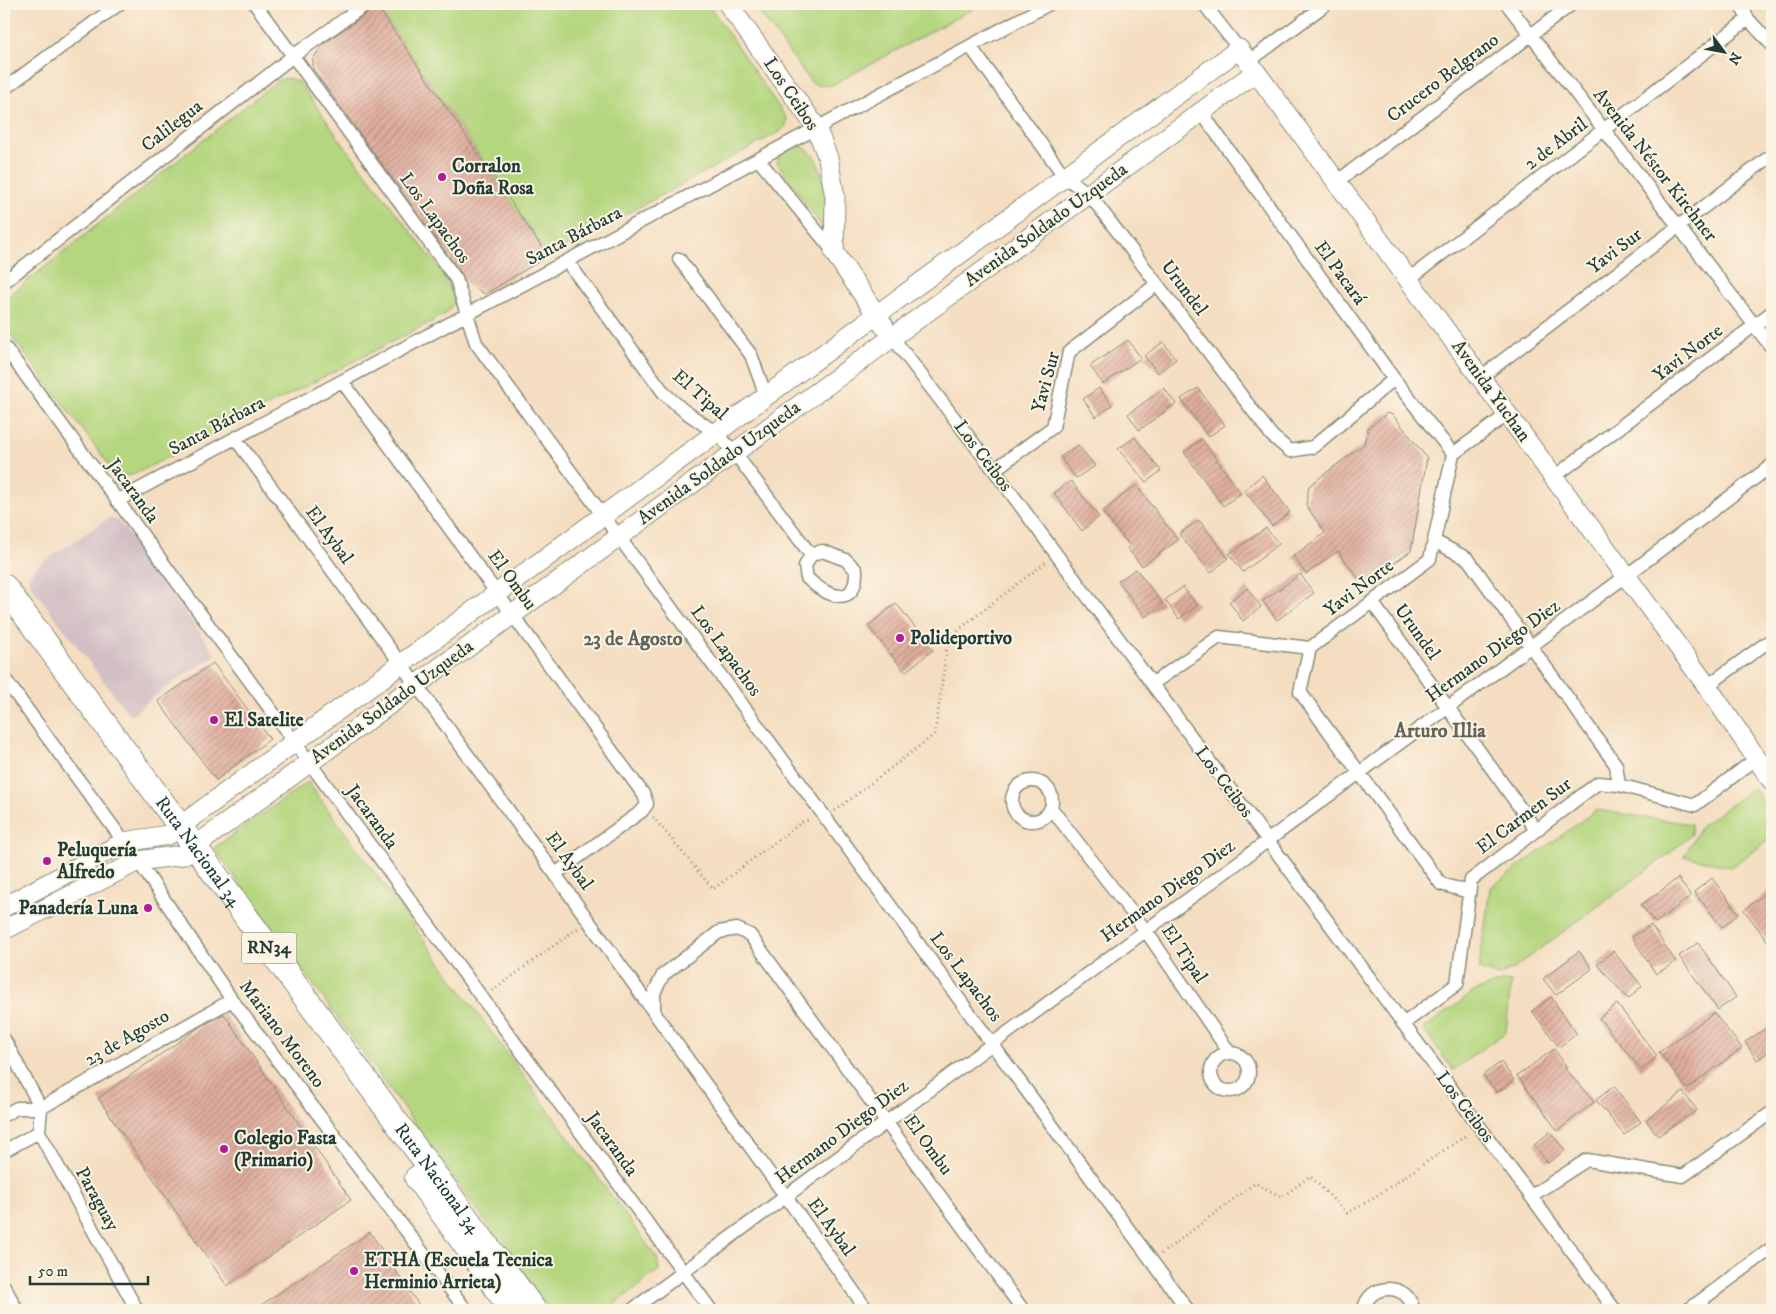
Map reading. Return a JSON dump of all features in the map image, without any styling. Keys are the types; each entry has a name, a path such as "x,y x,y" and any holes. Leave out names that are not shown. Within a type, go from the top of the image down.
{"highway":[{"name":"Ruta Nacional 34","path":"4,586 188,851 512,1310"},
{"name":"Ruta Nacional 34","path":"4,611 174,830"},
{"name":"Ruta Nacional 34","path":"188,851 534,1310"}],"street":[{"path":"4,89 118,4"},
{"name":"Los Lapachos","path":"255,4 456,279 476,343 1188,1310"},
{"name":"Calilegua","path":"4,282 293,56 366,4"},
{"name":"Los Ceibos","path":"728,4 816,127 828,158 835,196 834,252"},
{"name":"Santa Bárbara","path":"117,501 1049,4"},
{"name":"Avenida Yuchan","path":"1204,4 1338,181 1707,686 1772,781"},
{"name":"Avenida Soldado Uzqueda","path":"174,830 1066,177 1248,61 1326,4"},
{"name":"Avenida Néstor Kirchner","path":"1507,4 1772,348"},
{"name":"Crucero Belgrano","path":"1338,181 1572,4"},
{"path":"1740,4 1748,19 1772,45"},
{"name":"2 de Abril","path":"1409,279 1748,19"},
{"name":"Urundel","path":"970,46 1066,177 1089,194 1272,436 1290,451 1313,447 1394,379"},
{"name":"Avenida Soldado Uzqueda","path":"188,851 1201,112 1248,61"},
{"name":"El Pacará","path":"1201,112 1394,379 1453,454"},
{"name":"Yavi Sur","path":"1481,377 1772,155"},
{"name":"Los Ceibos","path":"758,159 834,252 892,337 994,470 1615,1310"},
{"path":"679,259 751,355 766,396"},
{"name":"El Tipal","path":"567,261 664,393 683,410 716,433 734,452 811,555"},
{"name":"Yavi Sur","path":"994,470 1053,427 1069,352 1157,284"},
{"name":"Yavi Norte","path":"1554,478 1772,312"},
{"name":"Jacaranda","path":"4,346 293,743 711,1310"},
{"name":"El Ombu","path":"342,381 514,614 644,795 646,805"},
{"path":"1453,454 1508,414"},
{"name":"El Aybal","path":"235,438 555,874 867,1310"},
{"name":"Yavi Norte","path":"1310,648 1430,559 1453,454"},
{"name":"Hermano Diego Diez","path":"632,1310 1448,708 1772,465"},
{"path":"1434,541 1468,559 1616,765 1619,785"},
{"name":"Urundel","path":"1372,602 1536,830"},
{"path":"1152,684 1218,637 1310,648 1300,692 1441,884 1469,892"},
{"path":"1707,686 1772,639"},
{"name":"Mariano Moreno","path":"4,678 138,861 232,1000 466,1310"},
{"name":"El Carmen Sur","path":"1403,1024 1457,984 1471,880 1598,783 1619,785 1695,804 1756,759"},
{"path":"555,874 646,805"},
{"name":"El Tipal","path":"1051,808 1146,931 1229,1052"},
{"path":"4,907 124,842 174,830"},
{"path":"4,930 138,861 188,851"},
{"name":"El Ombu","path":"654,1012 654,992 663,975 720,932 737,929 750,935 888,1122 1023,1310"},
{"name":"23 de Agosto","path":"4,1115 17,1108 41,1108 232,1000"},
{"path":"4,1039 41,1108 39,1132 4,1151"},
{"path":"1531,1196 1587,1160 1683,1176 1772,1112"},
{"name":"Paraguay","path":"39,1132 137,1310"},
{"path":"1688,1310 1772,1248"},
{"path":"4,1286 17,1310"},
{"path":"1364,1310 1368,1299 1373,1293 1388,1288 1403,1293 1409,1299 1413,1310"}],"path":[{"path":"646,805 713,889 802,822 835,811 935,734 948,638 1056,554"},
{"path":"482,998 588,920"},
{"path":"1163,1276 1160,1255 1255,1183 1282,1198 1310,1176 1347,1213 1372,1199 1479,1126"}],"shaded area":[{"path":"110,517 120,522 216,655 168,686 130,716 33,588 28,577 36,567"}],"green space":[{"path":"380,4 708,4 787,119 786,126 781,131 548,256 377,6"},
{"path":"753,4 982,4 832,85 821,86 811,82"},
{"path":"289,78 300,83 340,140 439,268 452,293 454,303 444,315 135,474 125,476 116,474 4,326 4,300 278,80"},
{"path":"801,146 810,152 821,173 826,200 829,237 777,162 781,153"},
{"path":"308,782 657,1258 659,1270 607,1310 550,1310 214,848"},
{"path":"1753,788 1772,813 1772,838 1731,867 1684,856 1701,826"},
{"path":"1596,810 1691,824 1691,835 1670,853 1513,969 1499,976 1479,969 1490,888"},
{"path":"1503,981 1511,982 1506,1032 1453,1070 1423,1029 1475,991"}],"building":[{"name":"Corralon Doña Rosa","path":"377,6 548,256 485,294 469,284 313,69 313,59 322,45"},
{"path":"1128,340 1141,358 1103,384 1090,366"},
{"path":"1163,342 1176,359 1158,373 1144,356"},
{"path":"1099,388 1112,405 1096,417 1083,399"},
{"path":"1164,388 1176,404 1139,430 1128,414"},
{"path":"1198,388 1225,425 1208,437 1181,399"},
{"path":"1387,413 1393,415 1427,458 1411,551 1368,582 1360,581 1338,551 1306,574 1293,556 1325,533 1306,505 1309,486 1364,444 1368,428"},
{"path":"1135,437 1161,471 1146,482 1118,449"},
{"path":"1202,439 1241,493 1223,506 1184,452"},
{"path":"1078,445 1095,466 1076,478 1060,457"},
{"path":"1262,475 1290,512 1272,526 1244,490"},
{"path":"1071,481 1099,517 1082,531 1054,493"},
{"path":"1136,485 1178,540 1142,566 1127,548 1130,546 1102,512"},
{"path":"1199,520 1228,558 1211,573 1179,534"},
{"path":"1266,528 1279,544 1243,572 1229,554"},
{"path":"1136,569 1163,604 1145,617 1118,581"},
{"path":"1300,574 1314,593 1277,620 1263,601"},
{"path":"1183,587 1197,605 1179,619 1165,600"},
{"path":"1247,588 1261,607 1243,621 1229,602"},
{"name":"Polideportivo","path":"896,603 933,650 905,672 868,626"},
{"name":"El Satelite","path":"213,663 270,739 216,780 158,701"},
{"path":"1678,878 1691,896 1655,923 1641,905"},
{"path":"1712,878 1739,914 1722,927 1694,892"},
{"path":"1772,888 1772,947 1744,910"},
{"path":"1651,925 1676,962 1656,974 1632,937"},
{"path":"1698,943 1736,997 1718,1010 1679,956"},
{"path":"1579,951 1592,969 1556,995 1543,979"},
{"path":"1613,951 1642,986 1628,999 1597,964"},
{"path":"1551,997 1577,1034 1559,1047 1532,1011"},
{"path":"1617,1004 1657,1056 1641,1070 1599,1018"},
{"path":"1714,1013 1742,1048 1687,1089 1659,1052"},
{"name":"Colegio Fasta (Primario)","path":"224,1014 351,1200 227,1286 98,1098 197,1029"},
{"path":"1772,1024 1772,1049 1757,1060 1745,1042"},
{"path":"1554,1049 1567,1067 1565,1069 1594,1102 1558,1131 1517,1076"},
{"path":"1501,1062 1514,1080 1497,1093 1483,1075"},
{"path":"1614,1086 1641,1122 1624,1135 1596,1100"},
{"path":"1683,1092 1697,1110 1658,1136 1646,1120"},
{"path":"1550,1132 1565,1150 1548,1163 1534,1145"},
{"name":"ETHA (Escuela Tecnica Herminio Arrieta)","path":"370,1232 422,1310 254,1310"}],"place":[{"name":"Corralon Doña Rosa","path":"442,177"},
{"name":"Polideportivo","path":"900,638"},
{"name":"El Satelite","path":"214,720"},
{"name":"Peluquería Alfredo","path":"47,861"},
{"name":"Panadería Luna","path":"148,908"},
{"name":"Colegio Fasta (Primario)","path":"224,1149"},
{"name":"ETHA (Escuela Tecnica Herminio Arrieta)","path":"354,1271"}],"district":[{"name":"23 de Agosto","path":"633,639"},
{"name":"Arturo Illia","path":"1440,731"}]}
